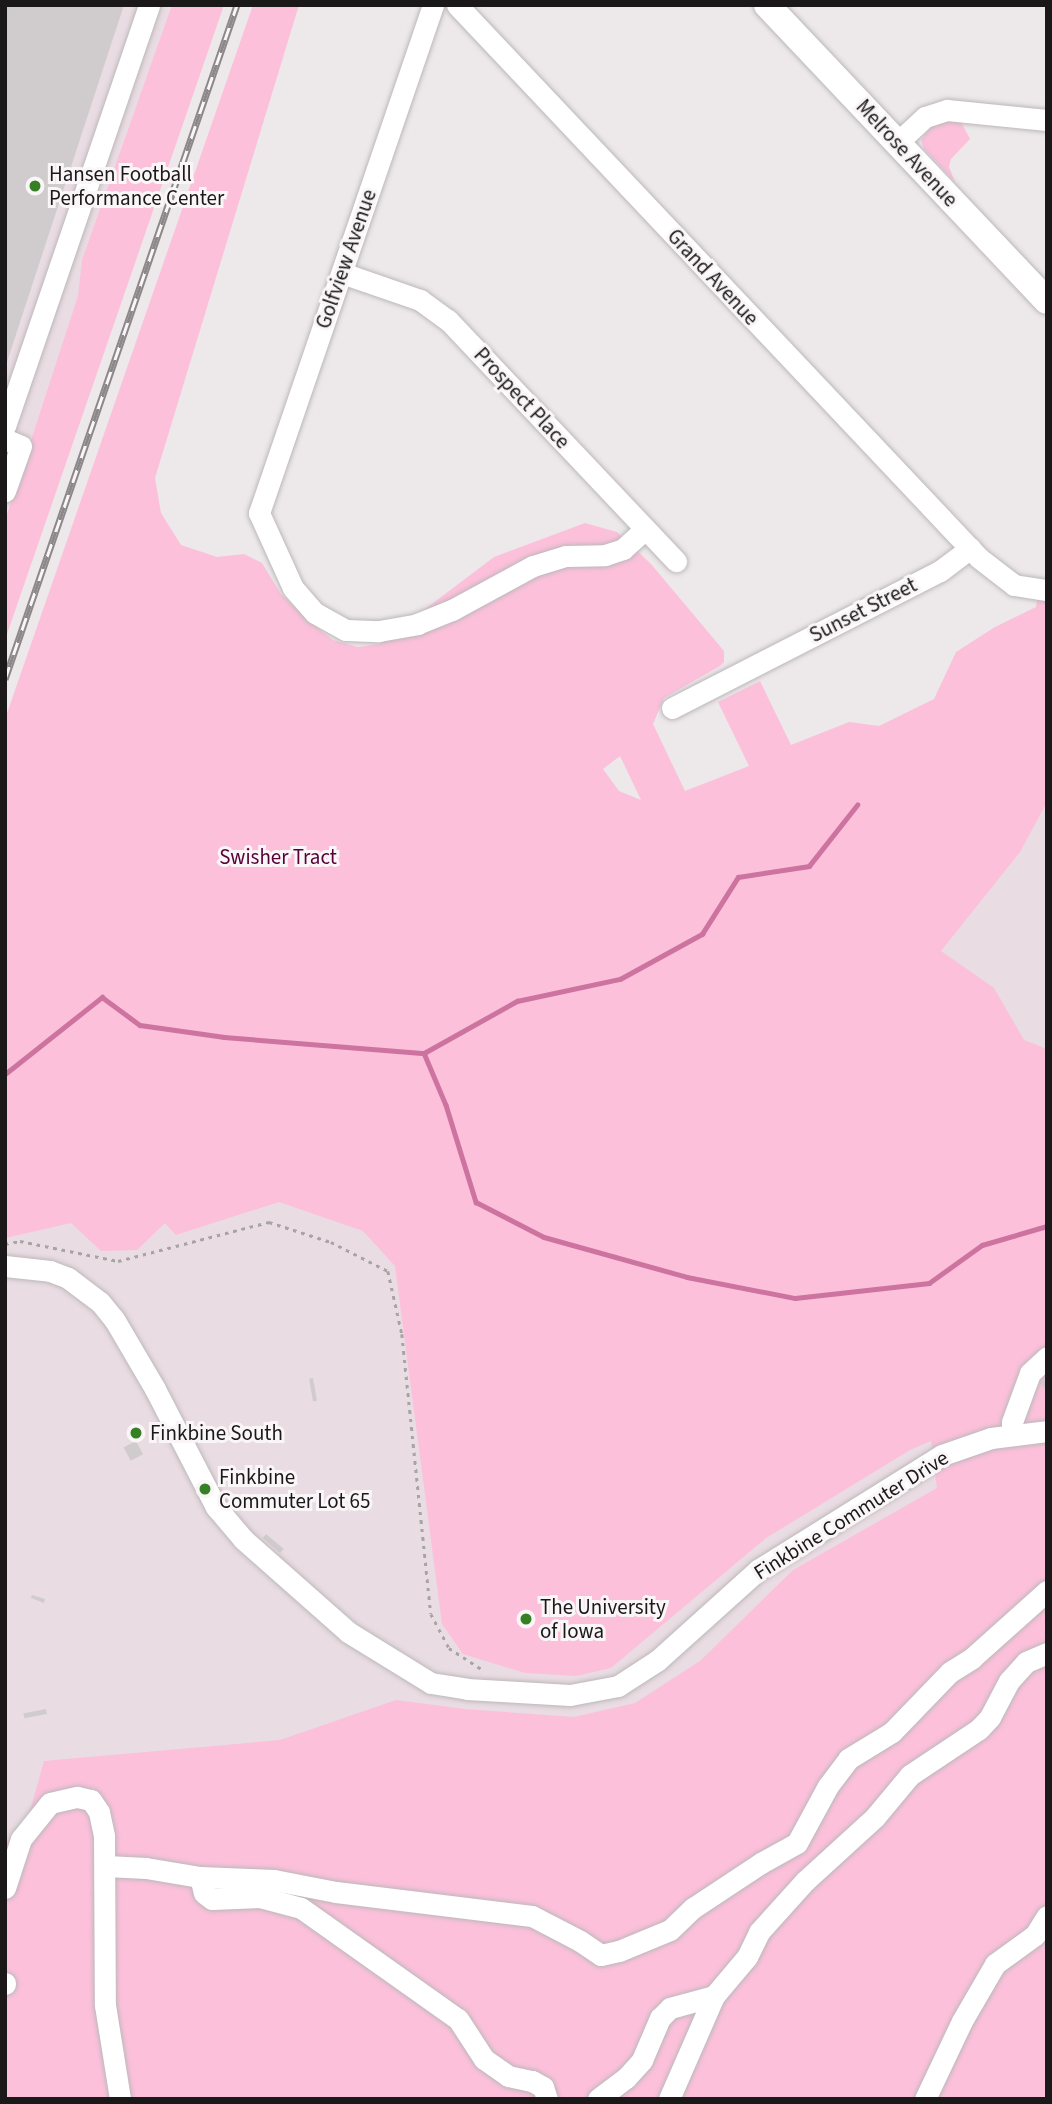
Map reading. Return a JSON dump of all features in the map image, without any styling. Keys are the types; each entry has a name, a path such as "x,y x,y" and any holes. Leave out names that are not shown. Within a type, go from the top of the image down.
{"main road":[{"name":"Melrose Avenue","path":"767,5 1047,301"}],"street":[{"path":"5,426 149,5"},
{"name":"Golfview Avenue","path":"433,5 259,513 293,588 315,613 346,630 379,631 417,624 452,610 533,566 566,556 605,555 623,549 645,529"},
{"name":"Grand Avenue","path":"457,5 970,548"},
{"path":"897,143 925,117 947,110 1047,120"},
{"name":"Prospect Place","path":"342,273 404,293 435,309 676,562"},
{"path":"5,439 21,446 5,491"},
{"path":"970,548 992,570 1014,585 1047,590"},
{"name":"Sunset Street","path":"672,708 940,570 970,548"},
{"name":"Finkbine Commuter Drive","path":"5,1266 50,1270 77,1284 100,1302 114,1319 155,1389 216,1507 243,1539 348,1632 431,1683 467,1689 570,1695 618,1686 658,1660 758,1570 803,1539 942,1455 965,1445 1047,1431"},
{"path":"1012,1436 1012,1422 1030,1373 1047,1357"},
{"path":"106,1866 146,1868 200,1877 274,1880 337,1892 532,1916 601,1955 619,1951 670,1930 693,1908 761,1863 797,1843 828,1786 848,1759 891,1732 950,1672 972,1658 1047,1591"},
{"path":"669,2099 713,1996 747,1956 759,1932 804,1881 875,1817 910,1775 979,1729 1026,1662 1047,1653"},
{"path":"5,1888 21,1839 50,1803 77,1797 91,1800 99,1812 106,1866 104,2005 120,2099"},
{"path":"200,1877 204,1893 212,1899 274,1899 286,1902 316,1918 458,2019 484,2059 508,2076 532,2081 543,2087 547,2099"},
{"path":"925,2099 962,2021 995,1964 1035,1935 1047,1916"},
{"path":"598,2099 626,2078 642,2060 660,2018 670,2008 713,1996"}],"path":[{"path":"5,1244 20,1241 118,1261 269,1222 331,1242 388,1271 402,1334 431,1614 449,1648 479,1670 491,1672"}],"shaded area":[{"path":"5,5 179,5 5,517"},
{"name":"The University of Iowa","path":"1047,738 1047,2099 5,2099 5,778 175,1138"}],"green space":[{"path":"172,5 224,5 5,640 5,520 78,296 82,260"},
{"name":"The University of Iowa","path":"253,5 299,5 155,478 161,513 181,545 217,557 244,554 262,563 281,594 311,623 333,640 358,647 379,644 494,557 585,523 617,532 651,564 724,651 724,662 720,666 664,698 653,724 685,791 749,766 718,702 760,681 791,745 849,722 879,726 934,699 956,652 995,627 1036,607 1037,599 1047,599 1047,802 1020,852 941,951 994,988 1024,1040 1047,1049 1047,2099 5,2099 5,1844 28,1818 44,1761 280,1740 396,1700 465,1709 574,1717 635,1703 700,1661 793,1570 937,1488 931,1441 910,1450 766,1538 611,1668 576,1676 525,1673 463,1654 442,1624 395,1266 363,1231 279,1202 176,1235 165,1223 137,1250 101,1251 71,1223 5,1238 5,719","holes":["620,756 641,800 619,791 603,769"]},
{"path":"959,118 970,139 951,159 949,167 955,182 924,149 921,140 934,123"}],"building":[{"name":"Hansen Football Performance Center","path":"5,5 124,5 6,365 5,365"},
{"path":"313,1378 317,1401 313,1401 309,1379"},
{"path":"1047,1378 1047,1392 1040,1383"},
{"path":"136,1441 143,1454 131,1461 124,1448"},
{"path":"266,1534 284,1549 280,1553 263,1538"},
{"path":"32,1595 45,1599 44,1603 31,1598"},
{"path":"46,1709 47,1714 24,1718 23,1713"}],"waterway":[{"path":"424,1053 517,1001 620,979 702,934 738,877 809,866 857,805"},
{"path":"5,1074 102,997 140,1025 224,1037 424,1053 446,1105 476,1202 544,1237 687,1277 795,1298 929,1283 982,1245 1047,1226"}],"railway":[{"path":"5,679 237,5"}],"place":[{"name":"Hansen Football Performance Center","path":"35,186"},
{"name":"Finkbine South","path":"136,1433"},
{"name":"Finkbine Commuter Lot 65","path":"205,1489"},
{"name":"The University of Iowa","path":"526,1619"}],"park label":[{"name":"Swisher Tract","path":"278,857"}]}
